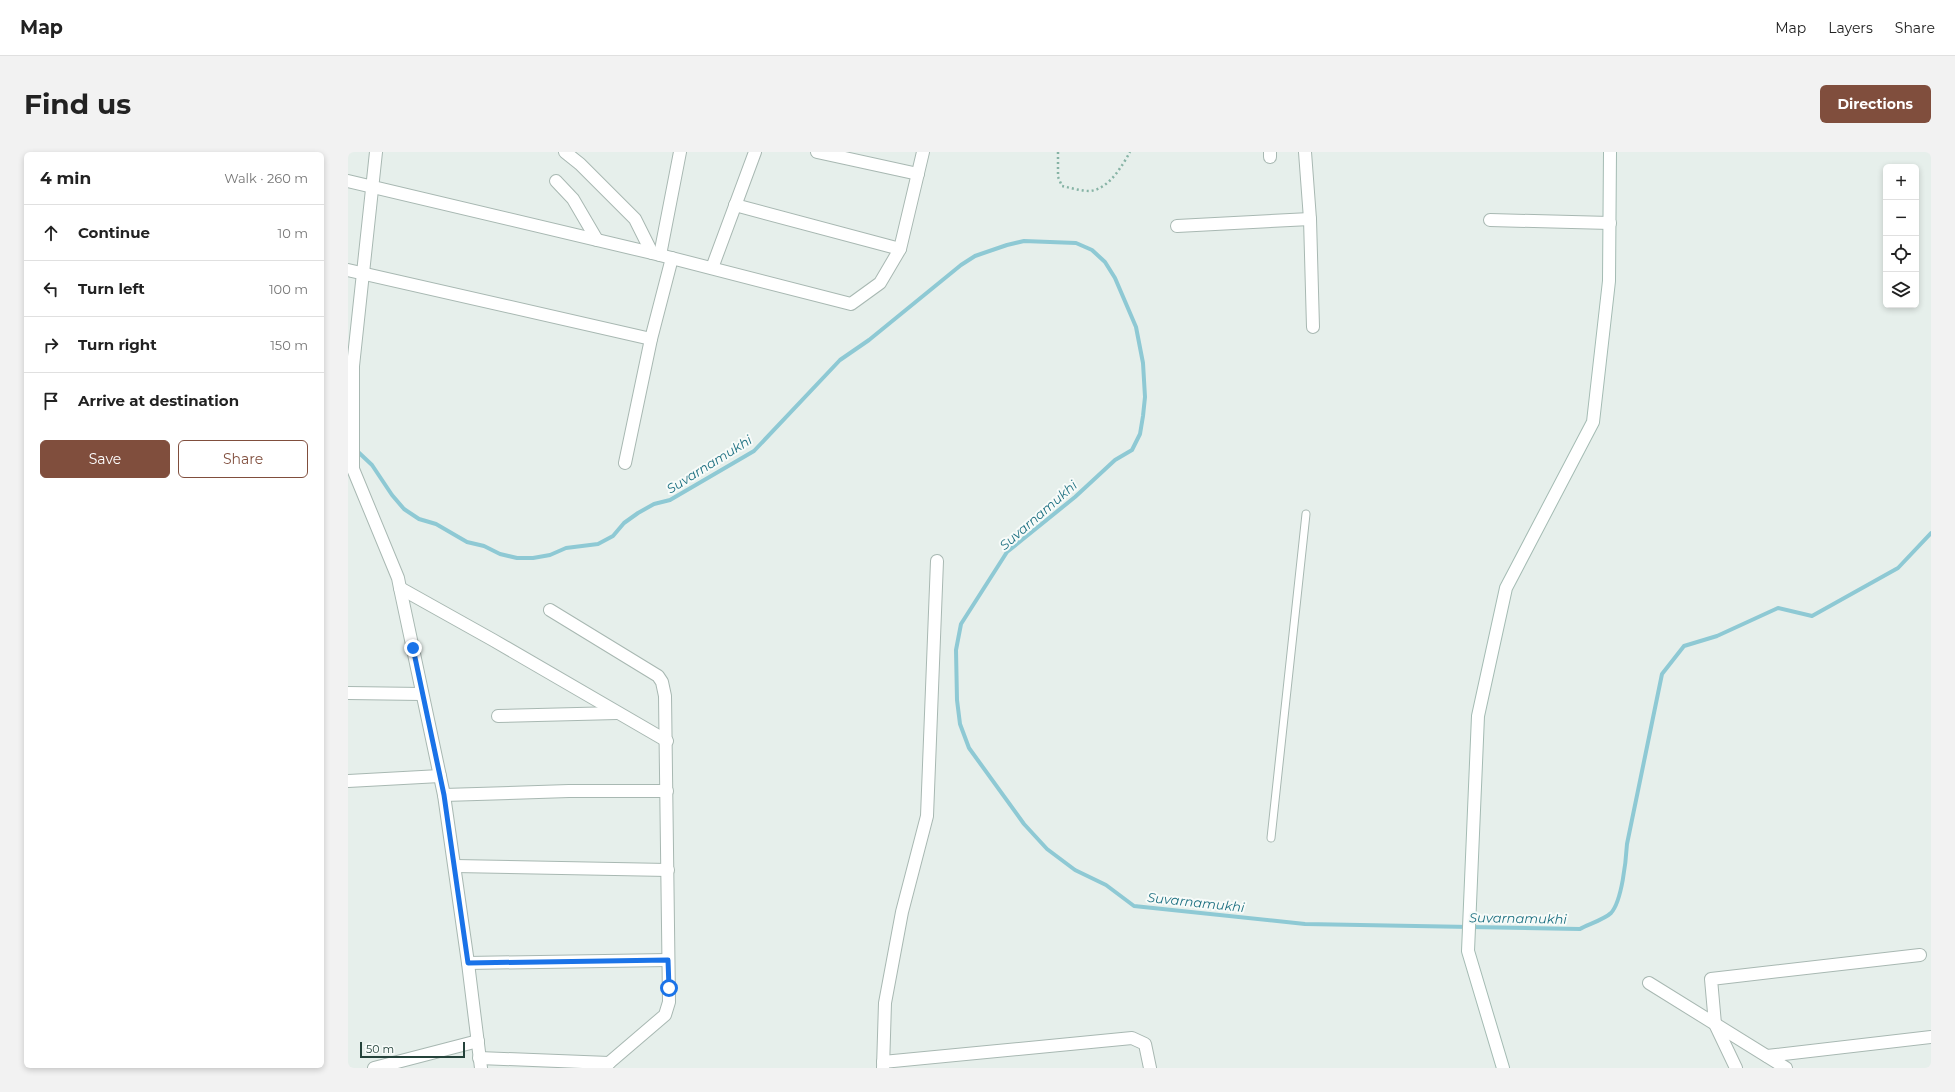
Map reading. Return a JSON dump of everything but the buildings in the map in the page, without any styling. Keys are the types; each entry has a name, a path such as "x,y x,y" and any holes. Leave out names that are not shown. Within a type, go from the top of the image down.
{"street":[{"path":"376,152 353,366 354,469 398,578 444,795 455,866 480,1063 606,1066 665,1015 669,1002 665,696 662,682 658,676 550,610"},
{"path":"565,152 580,164 635,219 656,254"},
{"path":"656,254 680,152"},
{"path":"712,268 755,152"},
{"path":"817,152 918,174"},
{"path":"348,181 372,188 656,254 851,304 880,283 900,250 923,152"},
{"path":"1305,152 1310,219 1313,327"},
{"path":"1503,1068 1468,951 1478,716 1506,588 1593,422 1610,281 1610,152"},
{"path":"556,181 572,199 597,240"},
{"path":"735,205 900,250"},
{"path":"1177,226 1310,219"},
{"path":"1490,220 1610,223"},
{"path":"625,463 652,338 672,258"},
{"path":"348,270 652,338"},
{"path":"937,561 927,816 902,912 885,1003 883,1065 1132,1038 1145,1044 1150,1068"},
{"path":"400,588 493,640 666,741"},
{"path":"348,692 422,694"},
{"path":"498,716 618,713"},
{"path":"348,780 440,776"},
{"path":"444,795 556,791 667,791"},
{"path":"455,866 668,870"},
{"path":"1736,1068 1715,1024 1711,978 1920,955"},
{"path":"468,963 668,960"},
{"path":"1649,983 1786,1068"},
{"path":"1767,1056 1931,1037"},
{"path":"374,1068 478,1041"}],"lane":[{"path":"1271,838 1306,514"}],"path":[{"path":"1058,152 1058,177 1062,186 1090,191 1102,188 1121,168 1130,152"}],"waterway":[{"name":"Suvarnamukhi","path":"355,449 372,465 392,495 404,509 419,519 436,524 467,542 484,546 500,554 517,558 533,558 550,555 566,548 598,544 613,536 624,523 638,513 654,504 670,500 754,451 840,360 869,340 961,265 975,256 1024,241 1076,243 1092,250 1105,262 1115,278 1136,327 1143,363 1145,397 1140,434 1132,450 1115,460 1075,497 1007,552 961,624 956,650 957,700 960,724 969,748 1024,824 1047,849 1075,870 1106,885 1134,906 1305,924 1580,929 1600,920 1611,913 1615,907 1621,890 1627,844 1662,674 1684,646 1717,636 1778,608 1812,616 1898,568 1931,533"}],"route":[{"path":"413,648 444,795 468,963 668,960 669,988"}]}
